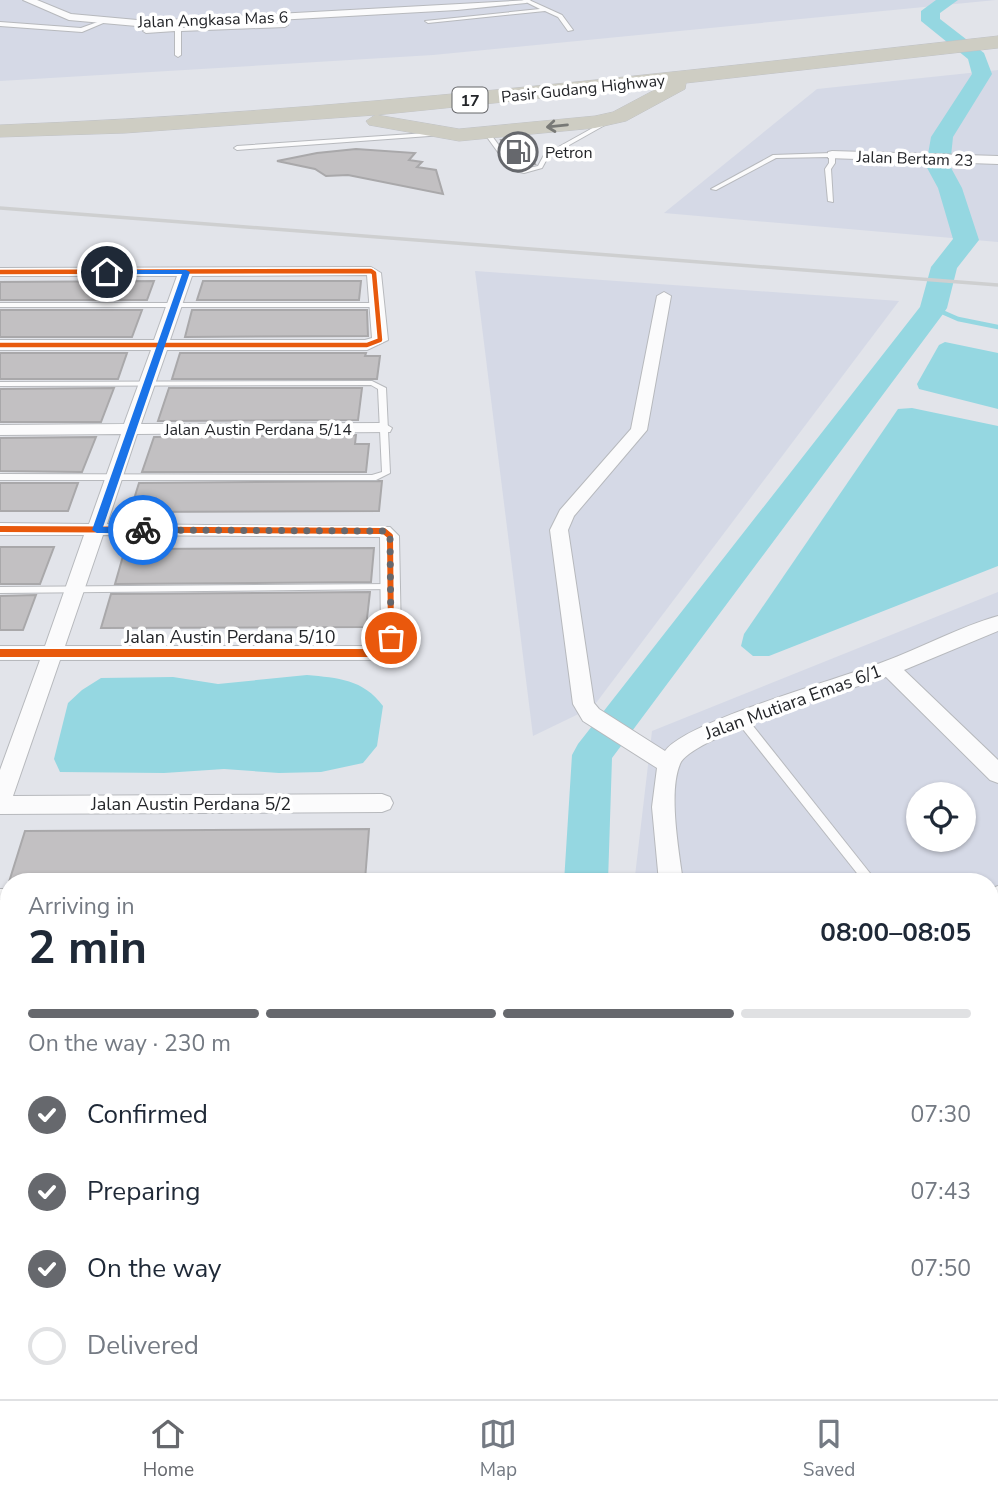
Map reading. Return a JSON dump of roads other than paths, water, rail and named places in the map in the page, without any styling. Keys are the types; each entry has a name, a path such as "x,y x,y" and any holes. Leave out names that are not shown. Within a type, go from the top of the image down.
{"highway":[{"name":"Pasir Gudang Highway","path":"0,117 137,113 284,103 987,38"},
{"name":"Pasir Gudang Highway","path":"0,131 270,118 810,64 931,44"},
{"path":"270,118 371,120 447,134 487,133 612,119 679,85 810,64"}],"street":[{"name":"Jalan Angkasa Mas 6","path":"28,0 69,17 178,26 525,0"},
{"path":"298,2 300,16"},
{"name":"Jalan Bertam 23","path":"832,155 998,160"},
{"path":"0,272 371,271 374,273 380,340 367,345 0,345"},
{"path":"0,803 186,272"},
{"path":"664,296 639,430 560,524 584,704 591,715 668,764 663,807 670,873"},
{"name":"Jalan Austin Perdana 5/14","path":"0,430 384,428"},
{"path":"0,529 384,531 390,536 391,587"},
{"name":"Jalan Austin Perdana 5/10","path":"53,653 370,653 386,648 391,638 391,587"},
{"name":"Jalan Mutiara Emas 6/1","path":"668,764 679,748 688,741 889,668 998,623"},
{"path":"0,653 53,653"},
{"path":"889,668 998,774"},
{"name":"Jalan Austin Perdana 5/2","path":"0,803 382,803"}],"lane":[{"path":"525,0 560,16 570,30"},
{"path":"428,21 543,10"},
{"path":"0,24 82,30 105,21"},
{"path":"146,31 178,26 285,25"},
{"path":"178,26 178,55"},
{"path":"487,133 513,169 524,171 540,167 547,156 612,119"},
{"path":"237,148 447,134"},
{"path":"714,189 775,156 832,155 832,163 828,169 831,201"},
{"path":"0,305 378,305"},
{"path":"0,384 372,383 382,388 386,473 373,478 0,477"},
{"path":"0,590 391,587"},
{"path":"743,720 864,873"}],"water":[{"path":"945,342 998,353 998,409 919,389 917,384 939,345"},
{"path":"912,408 998,426 998,566 769,656 753,656 741,646 744,634 898,409"},
{"path":"307,675 339,679 358,685 383,706 377,746 363,763 321,772 279,773 224,769 164,773 60,772 54,759 68,703 101,678 173,677 218,684"}],"waterway":[{"path":"586,873 592,755 933,308 944,267 966,240 950,188 938,166 942,137 982,74 977,57 931,21 930,11 949,0"},
{"path":"933,308 958,319 998,327"}],"railway":[{"path":"0,208 998,285"}],"place":[{"name":"Petron","path":"518,152"}]}
